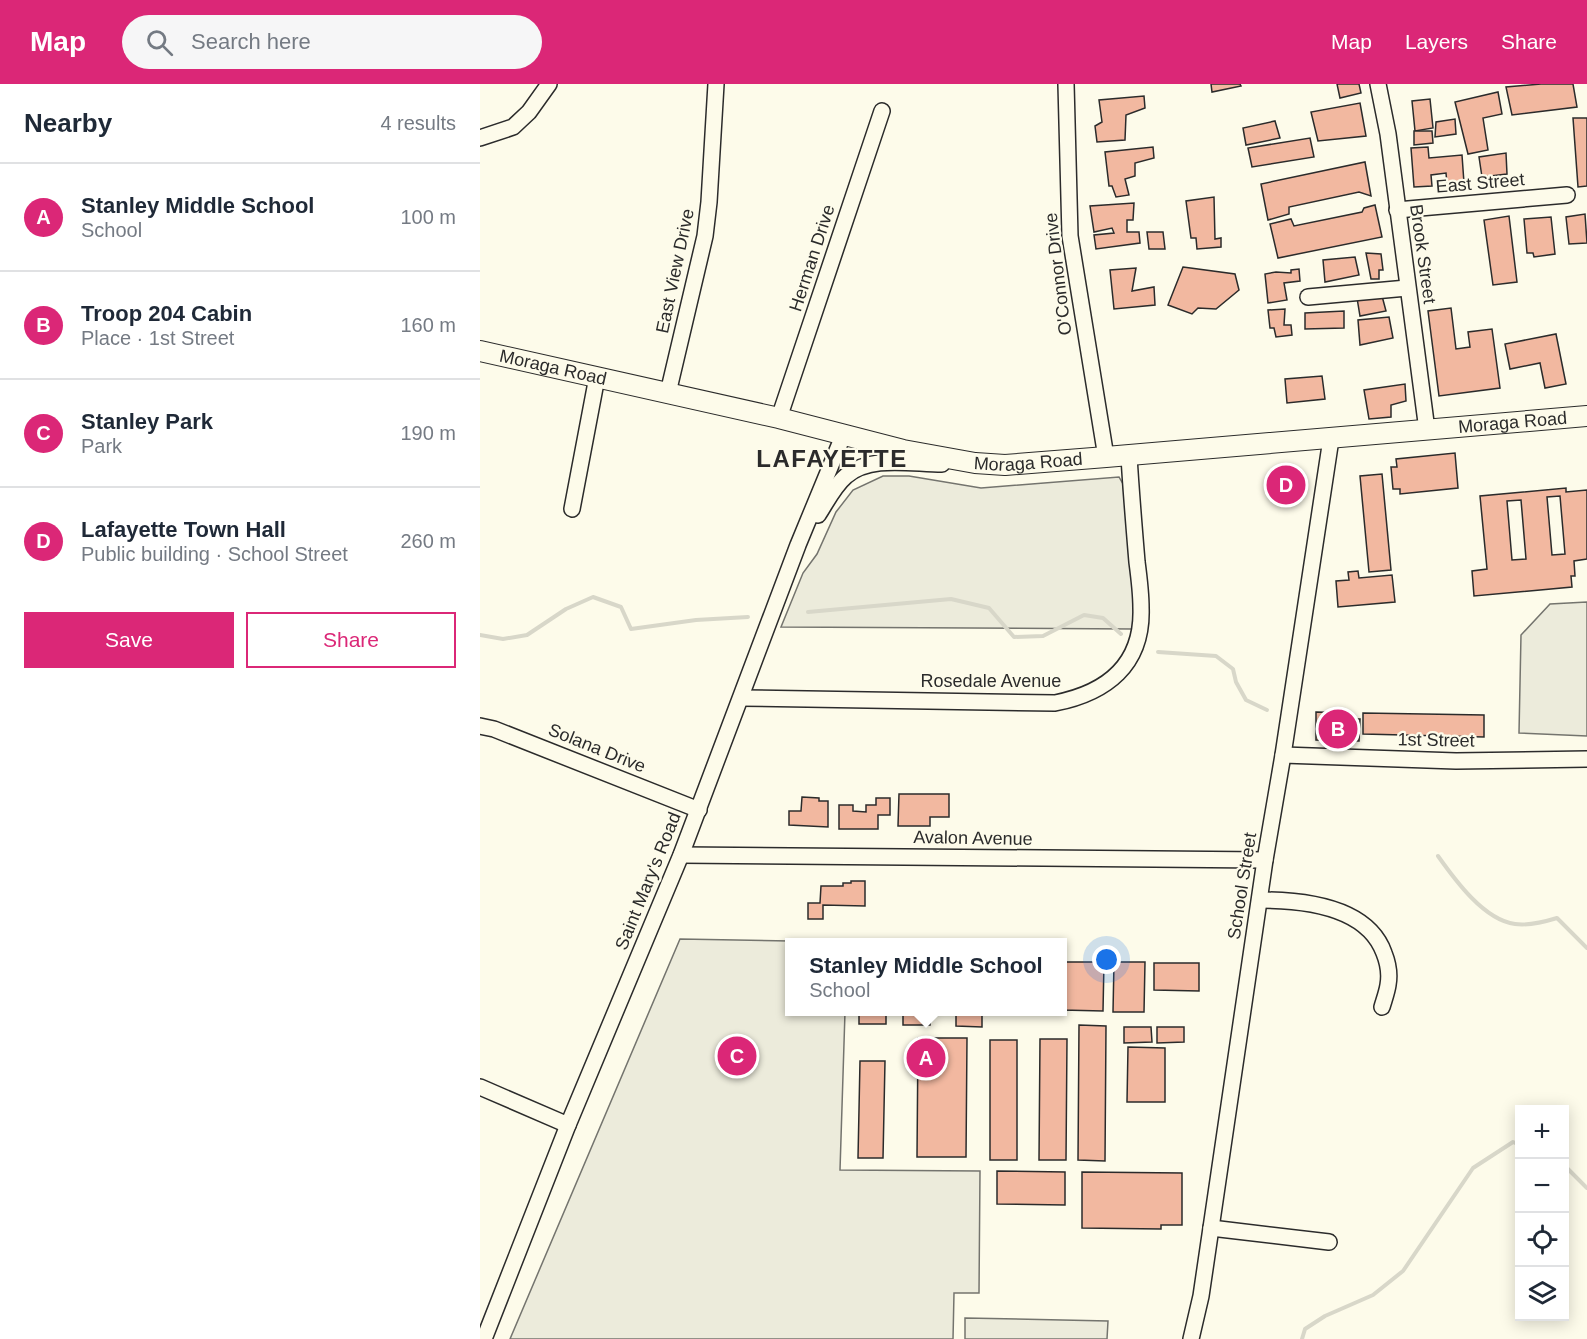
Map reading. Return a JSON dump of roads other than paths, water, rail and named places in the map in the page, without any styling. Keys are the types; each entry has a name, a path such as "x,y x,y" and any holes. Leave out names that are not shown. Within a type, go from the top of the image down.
{"main road":[{"name":"Moraga Road","path":"480,351 779,418 903,450 975,464 1005,465 1106,458 1587,416"}],"street":[{"path":"480,138 513,127 529,112 549,84"},
{"name":"East View Drive","path":"668,393 705,237 716,84"},
{"name":"O'Connor Drive","path":"1066,84 1070,236 1106,458"},
{"name":"Brook Street","path":"1378,84 1388,134 1427,430"},
{"name":"Herman Drive","path":"779,418 882,111"},
{"name":"East Street","path":"1397,210 1567,195"},
{"path":"1308,297 1407,288"},
{"path":"572,509 597,377"},
{"name":"Saint Mary's Road","path":"484,1339 568,1125 699,810 798,545 843,436"},
{"name":"School Street","path":"1191,1339 1201,1296 1265,861 1284,755 1331,439"},
{"name":"Rosedale Avenue","path":"741,698 1054,703 1078,699 1098,689 1117,675 1130,659 1138,640 1141,610 1129,456"},
{"path":"798,545 844,477 861,467 890,462 975,464"},
{"name":"Solana Drive","path":"480,726 494,729 699,810"},
{"name":"1st Street","path":"1284,755 1456,761 1587,759"},
{"name":"Avalon Avenue","path":"681,855 1265,861"},
{"path":"1260,900 1282,900 1327,907 1343,913 1372,931 1388,963 1389,984 1382,1007"},
{"path":"480,1088 568,1125"},
{"path":"1211,1228 1329,1242"}],"waterway":[{"path":"480,635 503,639 527,635 566,609 593,597 621,607 631,629 696,620 748,617"},
{"path":"808,612 951,599 989,608 1014,637 1043,636 1084,615 1103,618 1121,634"},
{"path":"1158,652 1216,656 1233,669 1236,682 1246,700 1267,710"},
{"path":"1438,856 1471,897 1492,915 1515,924 1536,923 1557,918 1587,948"},
{"path":"1302,1339 1305,1329 1325,1316 1373,1295 1403,1271 1473,1168 1515,1143"},
{"path":"1569,1170 1587,1188"}],"place":[{"name":"Lafayette Town Hall","path":"1286,485"},
{"name":"Troop 204 Cabin","path":"1338,729"},
{"name":"Stanley Park","path":"737,1056"},
{"name":"Stanley Middle School","path":"926,1058"}],"district":[{"name":"LAFAYETTE","path":"832,459"}]}
